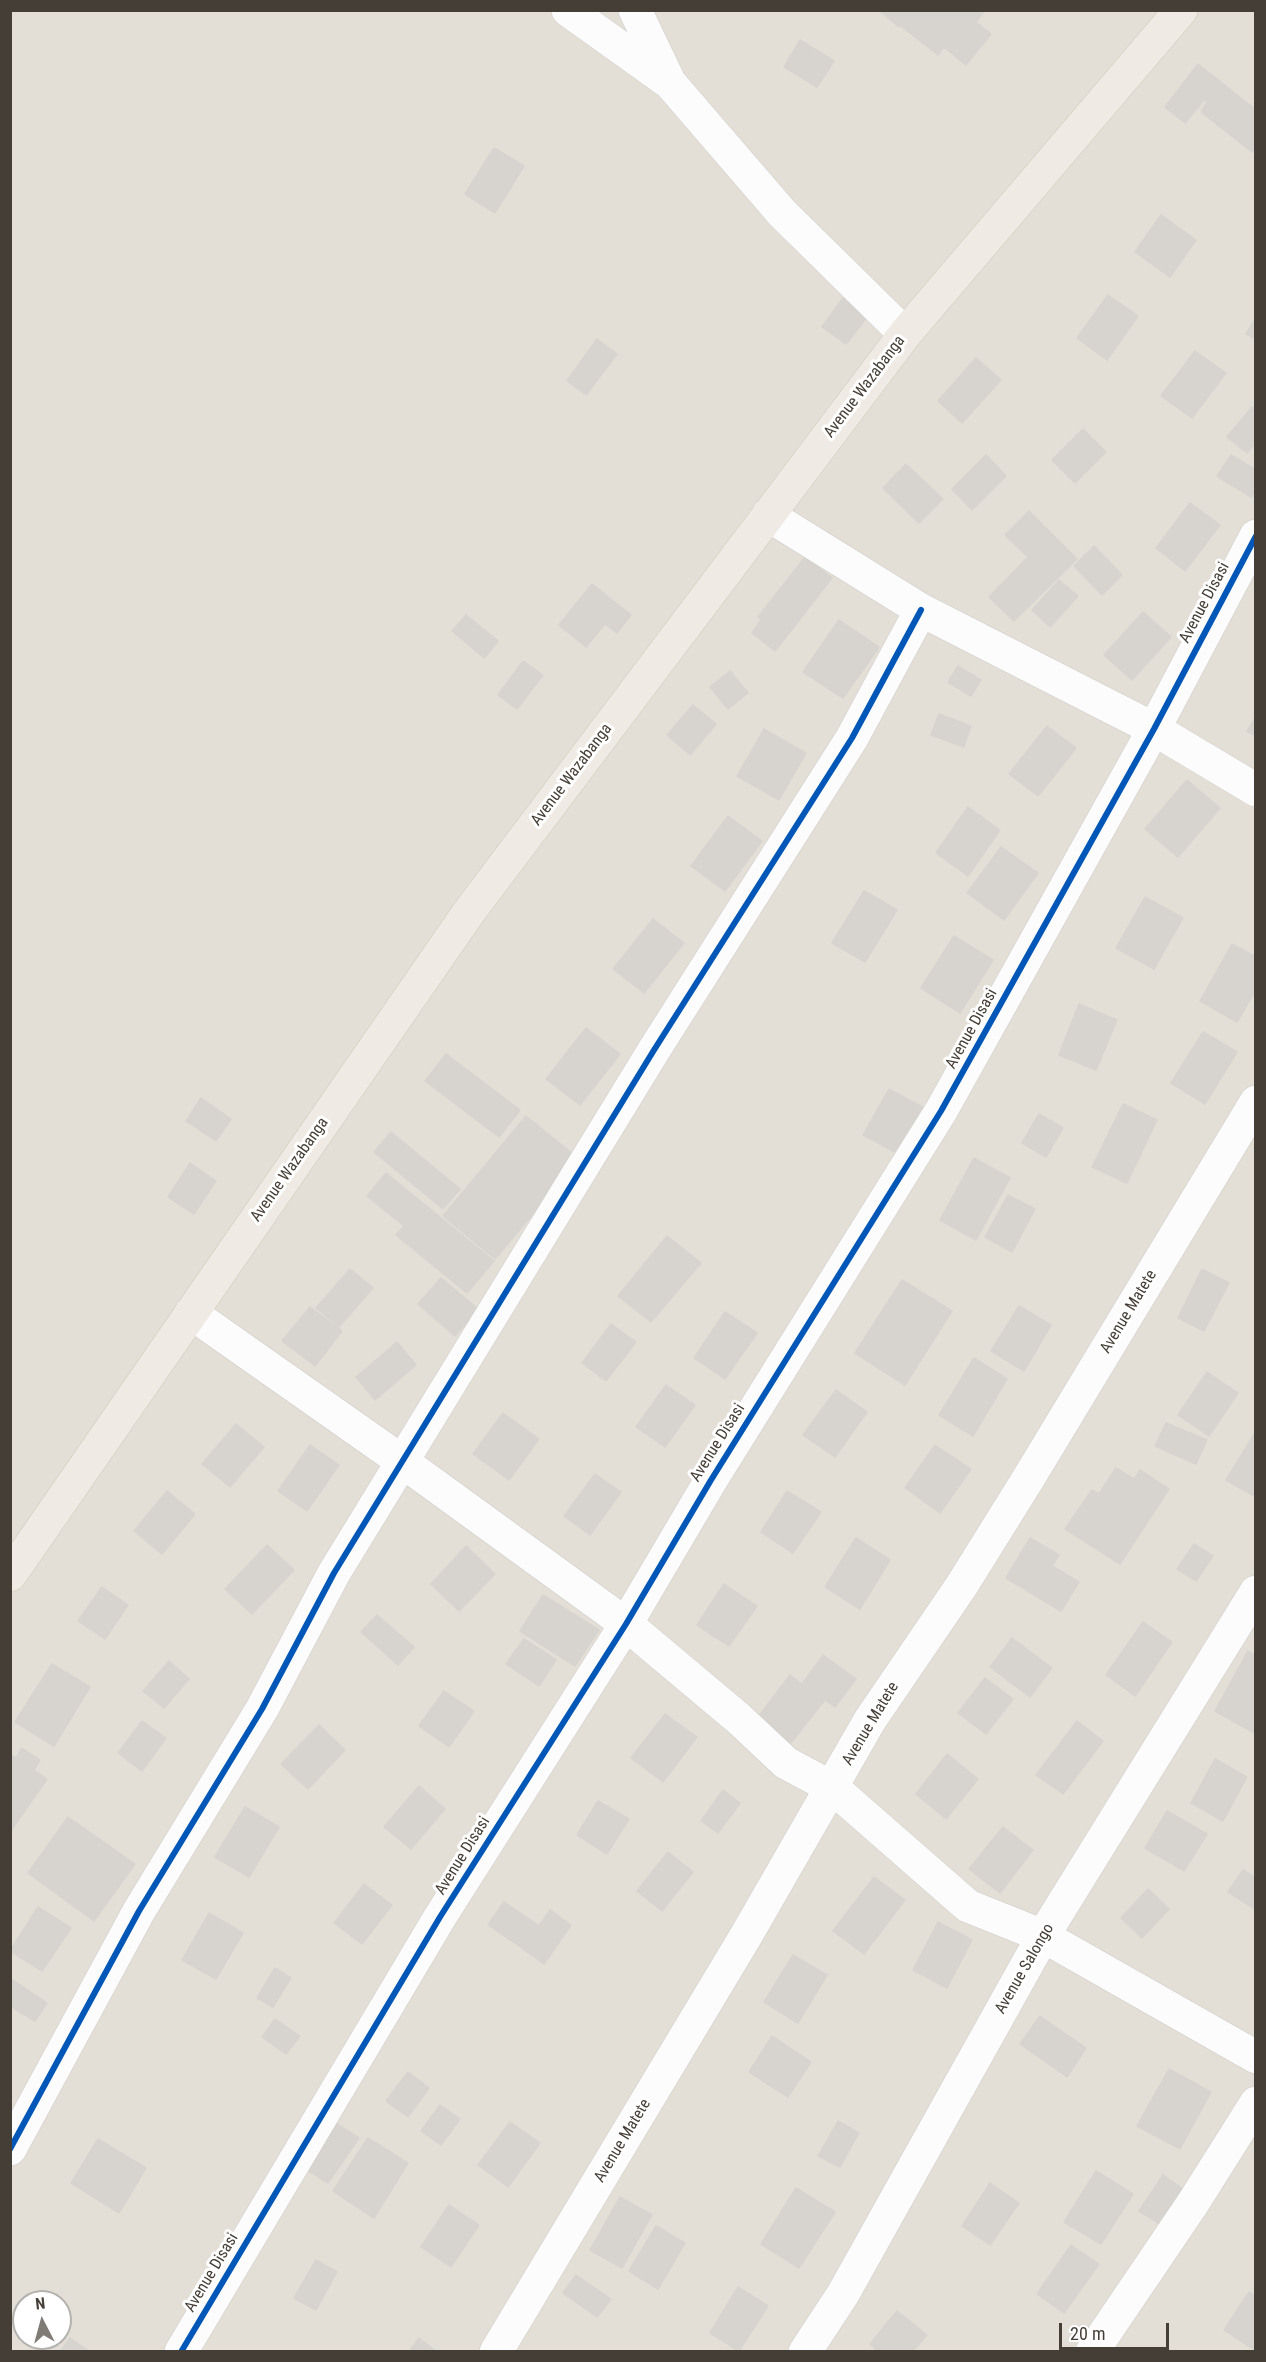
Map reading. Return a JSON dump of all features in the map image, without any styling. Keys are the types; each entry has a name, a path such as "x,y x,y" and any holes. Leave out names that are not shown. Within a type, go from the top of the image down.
{"main road":[{"name":"Avenue Wazabanga","path":"10,1575 469,912 905,334 1181,10"}],"street":[{"path":"568,10 670,84 782,213 905,334"},
{"path":"635,10 670,84"},
{"path":"768,515 921,610 1154,729 1256,790"},
{"name":"Avenue Disasi","path":"181,2352 415,1958 626,1624 717,1470 941,1111 1154,729 1256,536"},
{"path":"10,2149 139,1911 262,1709 334,1573 654,1050 852,738 921,610"},
{"name":"Avenue Matete","path":"496,2352 735,1955 870,1720 962,1585 1256,1102"},
{"path":"191,1313 403,1462 626,1624 738,1718 786,1763 833,1788 968,1906 1043,1936 1256,2057"},
{"name":"Avenue Salongo","path":"805,2352 843,2294 1043,1936 1256,1592"},
{"path":"1092,2352 1194,2203 1256,2103"}],"shaded area":[{"path":"11,11 1255,11 1255,2351 11,2352"}],"building":[{"path":"879,10 913,10 899,27"},
{"path":"914,10 985,10 976,22 991,34 966,65 944,47 938,55 901,26"},
{"path":"800,40 834,61 817,87 784,67"},
{"path":"1198,64 1256,110 1256,148 1252,152 1201,112 1207,102 1204,100 1185,123 1165,107"},
{"path":"494,148 524,166 495,213 465,194"},
{"path":"1161,215 1196,240 1170,277 1135,252"},
{"path":"1108,295 1138,316 1107,360 1077,338"},
{"path":"843,298 868,316 846,344 822,327"},
{"path":"1256,318 1256,339 1246,334"},
{"path":"597,339 617,354 586,395 567,381"},
{"path":"1195,351 1226,373 1192,418 1161,396"},
{"path":"976,358 1001,380 962,423 938,401"},
{"path":"1252,407 1256,410 1256,442 1247,453 1227,437"},
{"path":"1083,429 1106,452 1075,483 1052,460"},
{"path":"986,455 1006,476 972,510 952,489"},
{"path":"1231,455 1256,470 1256,490 1251,497 1217,476"},
{"path":"906,464 943,499 919,523 883,488"},
{"path":"1190,503 1220,525 1185,571 1156,548"},
{"path":"1029,511 1077,559 1014,621 989,597 1028,557 1005,535"},
{"path":"1094,546 1122,575 1102,595 1074,566"},
{"path":"805,557 832,578 775,651 752,633 761,620 758,617"},
{"path":"1059,580 1078,596 1050,627 1032,610"},
{"path":"592,584 631,615 617,633 605,624 586,647 559,625"},
{"path":"1143,612 1171,637 1132,680 1104,655"},
{"path":"466,615 498,641 484,658 452,631"},
{"path":"839,620 879,647 843,698 803,672"},
{"path":"523,661 543,675 517,709 498,695"},
{"path":"958,666 981,680 971,696 948,682"},
{"path":"730,671 748,693 728,709 710,687"},
{"path":"693,705 716,724 690,755 667,735"},
{"path":"939,714 971,726 964,747 931,735"},
{"path":"1256,716 1256,736 1247,731"},
{"path":"1047,726 1076,748 1038,796 1009,774"},
{"path":"764,729 806,753 779,800 737,776"},
{"path":"1187,780 1220,808 1178,857 1145,829"},
{"path":"968,807 1000,830 968,876 936,853"},
{"path":"728,816 762,841 725,891 691,866"},
{"path":"1001,847 1038,873 1004,920 967,893"},
{"path":"864,891 897,910 865,962 832,943"},
{"path":"1145,897 1183,918 1154,969 1116,948"},
{"path":"653,919 684,943 644,993 613,969"},
{"path":"954,936 993,960 960,1013 921,988"},
{"path":"1232,944 1256,957 1256,990 1237,1022 1200,1001"},
{"path":"1079,1004 1117,1020 1096,1070 1059,1055"},
{"path":"586,1028 620,1054 580,1105 546,1079"},
{"path":"1203,1032 1237,1052 1205,1104 1171,1083"},
{"path":"446,1054 520,1110 499,1137 425,1081"},
{"path":"889,1089 924,1108 899,1154 863,1135"},
{"path":"201,1098 231,1119 216,1141 186,1121"},
{"path":"1123,1104 1157,1120 1127,1183 1092,1167"},
{"path":"1039,1114 1063,1128 1046,1157 1022,1143"},
{"path":"526,1116 579,1159 495,1259 443,1216"},
{"path":"391,1132 460,1189 443,1209 374,1152"},
{"path":"974,1158 1010,1178 976,1240 940,1220"},
{"path":"190,1163 216,1181 194,1214 168,1197"},
{"path":"386,1173 494,1261 467,1293 396,1235 404,1226 367,1196"},
{"path":"1008,1195 1035,1209 1012,1252 985,1237"},
{"path":"667,1236 701,1263 651,1322 618,1296"},
{"path":"350,1269 373,1288 339,1327 316,1308"},
{"path":"1202,1269 1229,1283 1204,1331 1178,1318"},
{"path":"441,1278 478,1309 455,1336 418,1304"},
{"path":"902,1280 952,1311 905,1385 855,1353"},
{"path":"1019,1306 1051,1325 1024,1371 991,1351"},
{"path":"310,1307 342,1331 315,1366 282,1341"},
{"path":"725,1312 757,1333 725,1379 694,1358"},
{"path":"611,1324 636,1342 606,1381 582,1363"},
{"path":"397,1342 416,1365 375,1400 356,1377"},
{"path":"974,1358 1007,1379 973,1436 939,1415"},
{"path":"1207,1372 1238,1393 1209,1436 1178,1415"},
{"path":"666,1385 695,1405 665,1447 636,1427"},
{"path":"836,1390 867,1412 835,1457 803,1435"},
{"path":"503,1413 539,1439 509,1480 473,1454"},
{"path":"1166,1423 1207,1440 1196,1464 1155,1446"},
{"path":"236,1424 264,1447 230,1487 202,1464"},
{"path":"1256,1433 1256,1497 1226,1480"},
{"path":"310,1445 339,1465 307,1511 278,1491"},
{"path":"935,1445 971,1469 940,1513 905,1488"},
{"path":"1116,1468 1134,1479 1140,1470 1169,1489 1120,1564 1065,1529 1092,1490 1099,1494"},
{"path":"595,1474 621,1492 590,1535 564,1516"},
{"path":"167,1491 195,1514 162,1554 134,1531"},
{"path":"787,1491 821,1512 793,1553 761,1532"},
{"path":"856,1538 890,1560 860,1609 825,1587"},
{"path":"1030,1538 1059,1555 1052,1566 1079,1582 1061,1611 1006,1578"},
{"path":"1194,1544 1213,1556 1196,1581 1177,1569"},
{"path":"267,1545 294,1570 252,1614 225,1589"},
{"path":"466,1546 495,1574 459,1611 431,1584"},
{"path":"724,1584 757,1606 729,1646 697,1625"},
{"path":"102,1587 128,1605 105,1639 78,1621"},
{"path":"543,1595 599,1630 575,1666 520,1631"},
{"path":"377,1615 414,1647 398,1665 361,1632"},
{"path":"1143,1622 1172,1642 1135,1696 1106,1675"},
{"path":"1012,1638 1052,1668 1030,1697 990,1667"},
{"path":"524,1639 556,1660 539,1686 506,1664"},
{"path":"1248,1651 1256,1655 1256,1734 1215,1711"},
{"path":"823,1655 856,1679 835,1707 802,1684"},
{"path":"169,1661 189,1679 164,1708 143,1691"},
{"path":"52,1664 90,1687 54,1746 15,1722"},
{"path":"790,1675 824,1701 791,1743 758,1717"},
{"path":"985,1678 1013,1699 986,1734 958,1713"},
{"path":"444,1691 474,1711 449,1747 419,1726"},
{"path":"665,1714 697,1737 663,1782 631,1758"},
{"path":"142,1721 166,1738 142,1771 118,1753"},
{"path":"1077,1721 1103,1741 1063,1794 1036,1775"},
{"path":"319,1725 345,1750 308,1789 281,1764"},
{"path":"22,1748 40,1760 34,1770 47,1779 10,1832 10,1755 16,1758"},
{"path":"947,1754 978,1779 946,1819 916,1794"},
{"path":"1215,1759 1247,1777 1223,1821 1191,1803"},
{"path":"419,1786 445,1809 411,1849 384,1827"},
{"path":"723,1790 740,1803 718,1833 701,1821"},
{"path":"598,1801 629,1819 607,1854 577,1835"},
{"path":"245,1807 279,1827 249,1877 215,1857"},
{"path":"1167,1811 1207,1834 1184,1871 1145,1848"},
{"path":"68,1817 135,1864 94,1921 28,1873"},
{"path":"1003,1827 1033,1850 1000,1893 969,1869"},
{"path":"668,1852 693,1872 662,1911 637,1891"},
{"path":"1243,1870 1256,1878 1256,1910 1228,1892"},
{"path":"874,1877 905,1900 864,1954 833,1931"},
{"path":"364,1884 392,1905 362,1944 334,1923"},
{"path":"1148,1889 1169,1909 1142,1938 1121,1918"},
{"path":"504,1902 538,1925 522,1948 488,1925"},
{"path":"38,1907 71,1928 42,1971 10,1951"},
{"path":"550,1910 571,1925 544,1964 523,1949"},
{"path":"209,1913 243,1933 216,1979 182,1960"},
{"path":"938,1922 972,1940 947,1988 913,1970"},
{"path":"793,1955 827,1975 798,2023 764,2002"},
{"path":"275,1968 291,1978 273,2007 257,1998"},
{"path":"10,1978 47,2003 35,2021 10,2006"},
{"path":"1040,2016 1086,2048 1067,2077 1020,2044"},
{"path":"275,2019 300,2036 286,2054 262,2037"},
{"path":"772,2036 811,2062 788,2097 749,2072"},
{"path":"1169,2069 1211,2092 1180,2149 1137,2126"},
{"path":"408,2072 429,2088 408,2117 386,2101"},
{"path":"440,2105 460,2119 441,2145 421,2131"},
{"path":"838,2121 859,2133 840,2167 818,2156"},
{"path":"334,2122 359,2138 328,2183 304,2168"},
{"path":"510,2122 540,2143 508,2187 478,2165"},
{"path":"368,2138 408,2163 374,2218 333,2191"},
{"path":"98,2139 146,2168 119,2213 71,2183"},
{"path":"1096,2171 1133,2194 1101,2244 1064,2222"},
{"path":"1163,2175 1183,2189 1160,2224 1139,2211"},
{"path":"990,2183 1019,2203 990,2245 962,2226"},
{"path":"796,2188 835,2212 799,2268 761,2244"},
{"path":"620,2197 652,2215 622,2268 590,2250"},
{"path":"449,2205 479,2225 451,2267 421,2247"},
{"path":"656,2226 685,2243 658,2289 629,2271"},
{"path":"1071,2245 1099,2264 1064,2313 1037,2294"},
{"path":"316,2260 337,2272 316,2310 294,2298"},
{"path":"576,2275 611,2299 597,2317 563,2293"},
{"path":"738,2287 768,2306 739,2351 710,2333"},
{"path":"1249,2292 1256,2296 1254,2350 1224,2330"},
{"path":"897,2311 927,2335 912,2352 879,2352 870,2344"},
{"path":"419,2338 437,2352 409,2352"},
{"path":"72,2339 90,2352 60,2352 72,2350"}],"cycle path":[{"path":"181,2352 440,1917 626,1624 711,1480 941,1111 1154,729 1256,536"},
{"path":"10,2149 139,1911 262,1709 334,1573 654,1050 852,738 921,610"}]}
